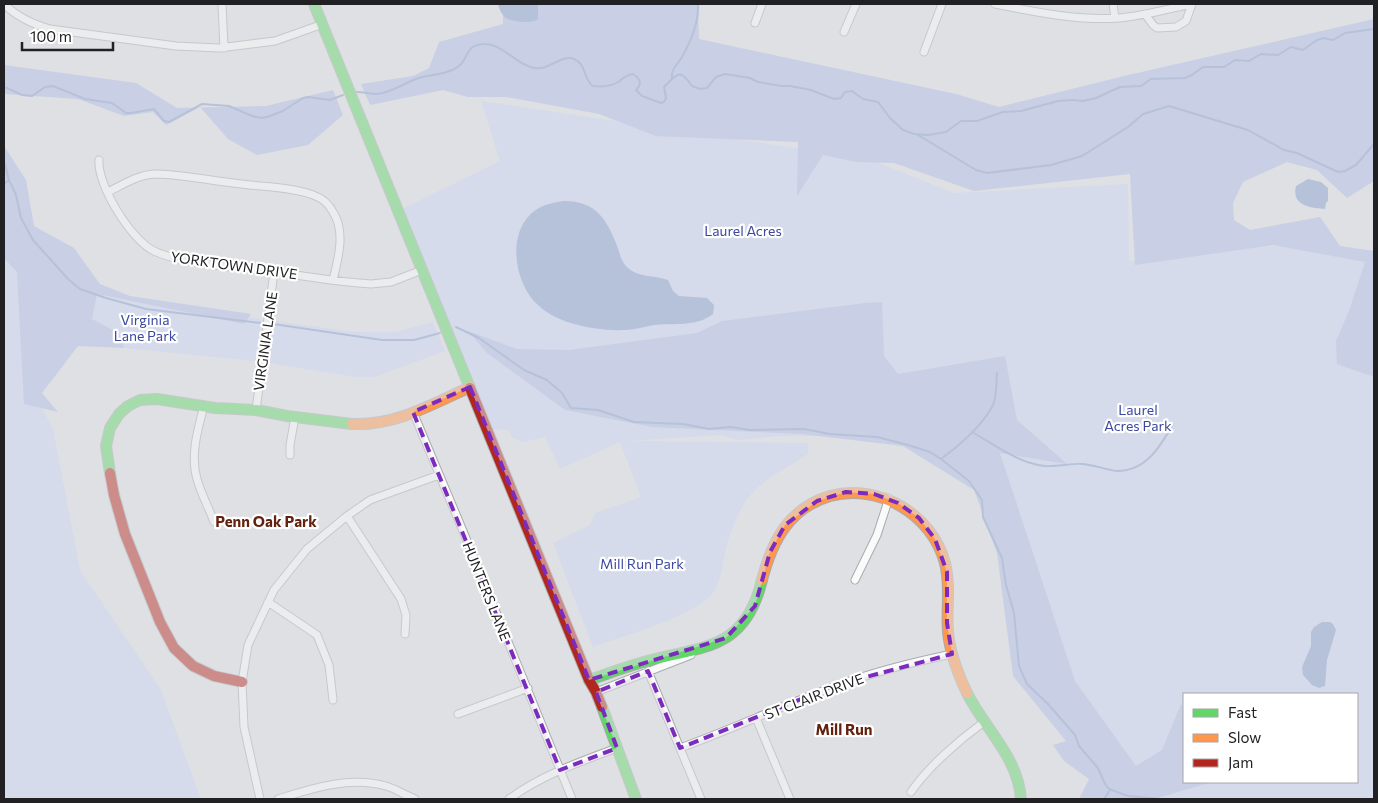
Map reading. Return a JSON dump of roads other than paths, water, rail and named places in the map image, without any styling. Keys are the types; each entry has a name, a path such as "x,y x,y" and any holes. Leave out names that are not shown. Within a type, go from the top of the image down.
{"street":[{"path":"4,4 16,16 42,27 60,31 185,46 224,48 275,41 322,24"},
{"path":"222,4 224,48"},
{"path":"314,4 589,680 596,692 636,799"},
{"path":"755,23 762,4"},
{"path":"844,32 856,4"},
{"path":"924,52 942,4"},
{"path":"995,4 1028,7 1078,17 1115,18 1145,14 1191,4 1186,21 1176,27 1158,28 1153,25 1145,14"},
{"path":"1113,4 1115,18"},
{"name":"YORKTOWN DRIVE","path":"99,160 99,170 108,192 128,229 153,251 186,260 363,284 384,283 422,270"},
{"path":"108,192 134,178 156,174 270,187 313,195 325,202 334,213 339,226 340,242 333,280"},
{"name":"VIRGINIA LANE","path":"256,410 274,272"},
{"path":"242,682 200,671 186,661 174,648 153,604 124,534 107,456 107,437 110,428 119,414 132,403 140,400 157,399 204,406 256,410 354,424 373,424 413,412 470,386"},
{"path":"204,406 197,437 195,471 200,490 214,522"},
{"name":"HUNTERS LANE","path":"413,412 572,799"},
{"path":"290,455 295,417"},
{"path":"260,799 244,727 242,682 248,645 274,590 307,549 347,516 370,500 439,475"},
{"path":"589,680 644,662 695,651 718,643 733,633 746,620 758,597 767,561 774,543 785,525 800,512 817,501 836,493 856,491 889,498 905,507 918,518 935,539 943,554 947,572 947,623 952,654 965,687 984,722 1013,763 1020,782 1021,799"},
{"path":"855,580 879,529 889,498"},
{"path":"347,516 401,599 406,615 405,634"},
{"path":"268,602 317,635 329,665 333,700"},
{"path":"596,692 689,656 695,651"},
{"name":"ST CLAIR DRIVE","path":"680,748 869,674 952,654"},
{"path":"648,671 701,799"},
{"path":"458,714 528,688"},
{"path":"756,718 790,799"},
{"path":"911,792 923,776 953,747 984,722"},
{"path":"508,799 527,786 560,770 617,748"},
{"path":"278,799 314,788 344,782 387,786 415,799"}],"waterway":[{"path":"672,78 673,70 682,57 694,31 698,4"},
{"path":"357,92 381,93 421,77 444,73 459,66 473,47 490,44 521,63 534,68 545,67 564,59 574,59 581,64 588,80 593,86 612,84 633,74 640,82 636,90 642,96 661,103 666,98 664,87 679,74 685,77 692,86 700,89 707,88 716,77 725,74 750,78 758,82 811,90 834,99 841,98 845,92 852,91 863,99 878,102 890,118 903,130 914,134 928,135 946,132 961,121 977,121 1003,112 1021,111 1058,101 1083,101 1096,98 1120,87 1141,86 1151,79 1185,78 1203,67 1224,67 1235,60 1249,61 1261,54 1278,55 1291,47 1303,50 1323,38 1333,40 1345,33 1374,29"},
{"path":"4,88 22,95 32,96 45,87 53,86 85,99 112,103 126,113 154,109 164,121 169,122 202,104 229,106 261,118 283,111 303,98 330,100 343,95"},
{"path":"918,135 976,170 987,173 1051,165 1082,156 1128,127 1143,114 1169,106 1248,130 1284,150 1297,153 1338,172 1345,171 1356,165 1374,144"},
{"path":"4,161 9,180 16,195 21,218 33,240 68,279 80,289 146,309 261,323"},
{"path":"4,184 9,180"},
{"path":"273,324 382,340 414,340 440,333"},
{"path":"456,327 479,338 524,370 547,380 562,393 571,408 598,410 634,422 683,424 709,429 730,427 750,430 804,429 830,434 877,437 930,452 941,459 969,481 982,500 983,517 1002,558 1006,585 1014,613 1019,666 1027,684 1048,704 1075,735 1079,746 1098,768 1109,789 1128,796 1162,799"},
{"path":"941,459 970,435 989,413 995,398 997,373"},
{"path":"972,432 1007,453 1035,464 1045,466 1083,464 1117,471 1128,470 1145,462 1158,448 1173,424"},
{"path":"1104,799 1110,790"}],"district":[{"name":"Penn Oak Park","path":"266,521"},
{"name":"Mill Run","path":"844,729"}],"park label":[{"name":"Laurel Acres","path":"743,230"},
{"name":"Virginia Lane Park","path":"145,328"},
{"name":"Laurel Acres Park","path":"1138,418"},
{"name":"Mill Run Park","path":"642,563"}]}
